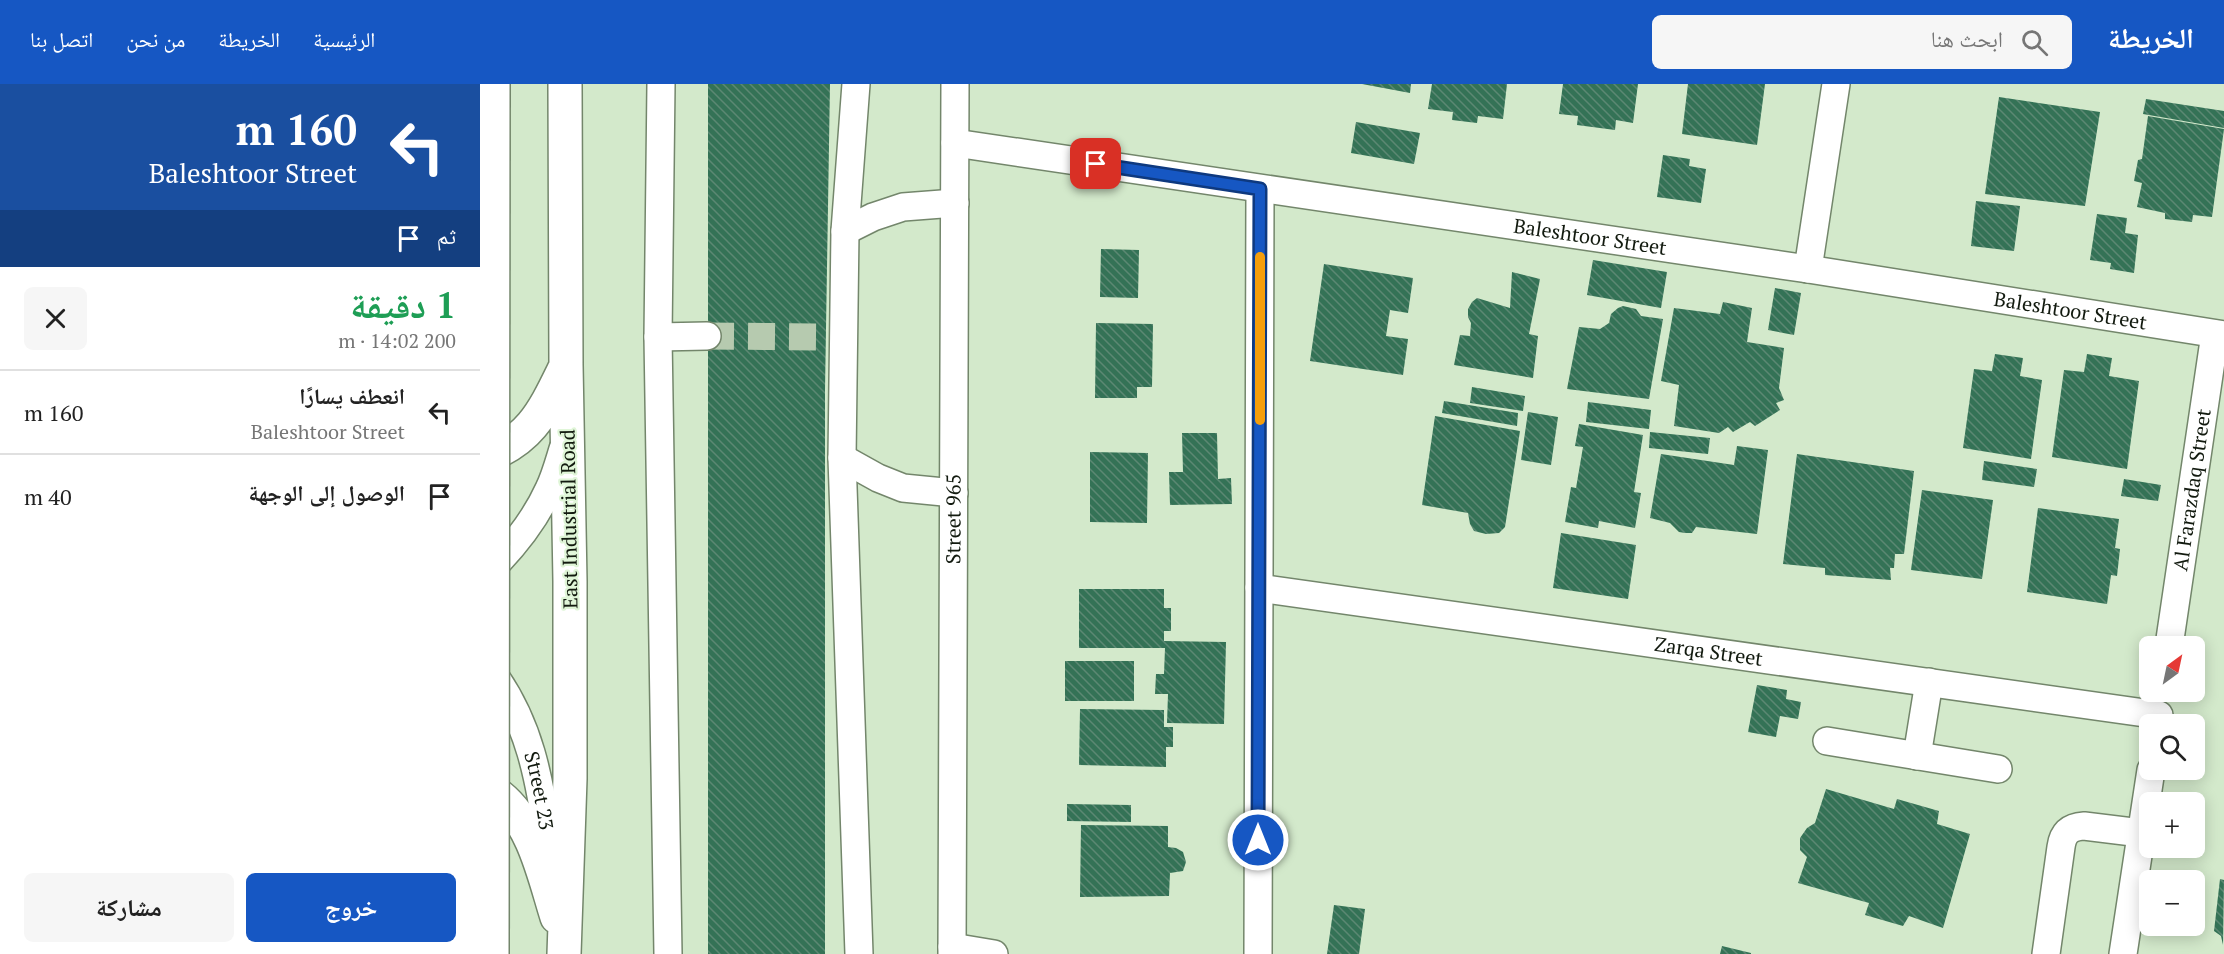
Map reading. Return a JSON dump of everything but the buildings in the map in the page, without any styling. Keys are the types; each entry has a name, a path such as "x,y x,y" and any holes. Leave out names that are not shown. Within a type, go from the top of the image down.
{"main road":[{"path":"492,954 493,84"},
{"name":"East Industrial Road","path":"564,946 570,779 565,84"},
{"path":"480,458 500,452 516,443 532,426 566,366"},
{"path":"480,783 501,797 523,826 542,871 564,946"}],"street":[{"path":"661,84 658,337 668,954"},
{"path":"856,84 835,337 842,458 859,954"},
{"name":"Street 965","path":"952,951 955,84"},
{"path":"1808,269 1836,84"},
{"name":"Baleshtoor Street","path":"955,143 1808,269 2219,334"},
{"path":"1258,954 1260,189"},
{"path":"845,231 873,217 903,207 955,203"},
{"name":"Al Farazdaq Street","path":"2171,636 2219,334"},
{"path":"658,337 707,336"},
{"path":"480,580 500,561 537,513 550,487 567,438"},
{"path":"842,458 878,478 903,488 954,493"},
{"name":"Zarqa Street","path":"1259,588 1929,682 2159,710"},
{"name":"Street 23","path":"480,656 502,685 516,712 536,763 564,946"},
{"path":"1917,756 1929,682"},
{"path":"1827,741 1998,769"},
{"path":"2046,954 2062,838 2067,831 2084,826 2139,833"},
{"path":"2123,954 2139,846"},
{"path":"952,951 994,954"}],"tunnel":[{"path":"707,336 826,337"}],"slow traffic":[{"path":"1260,257 1260,420"}],"route":[{"path":"1096,164 1260,189 1258,840"}]}
